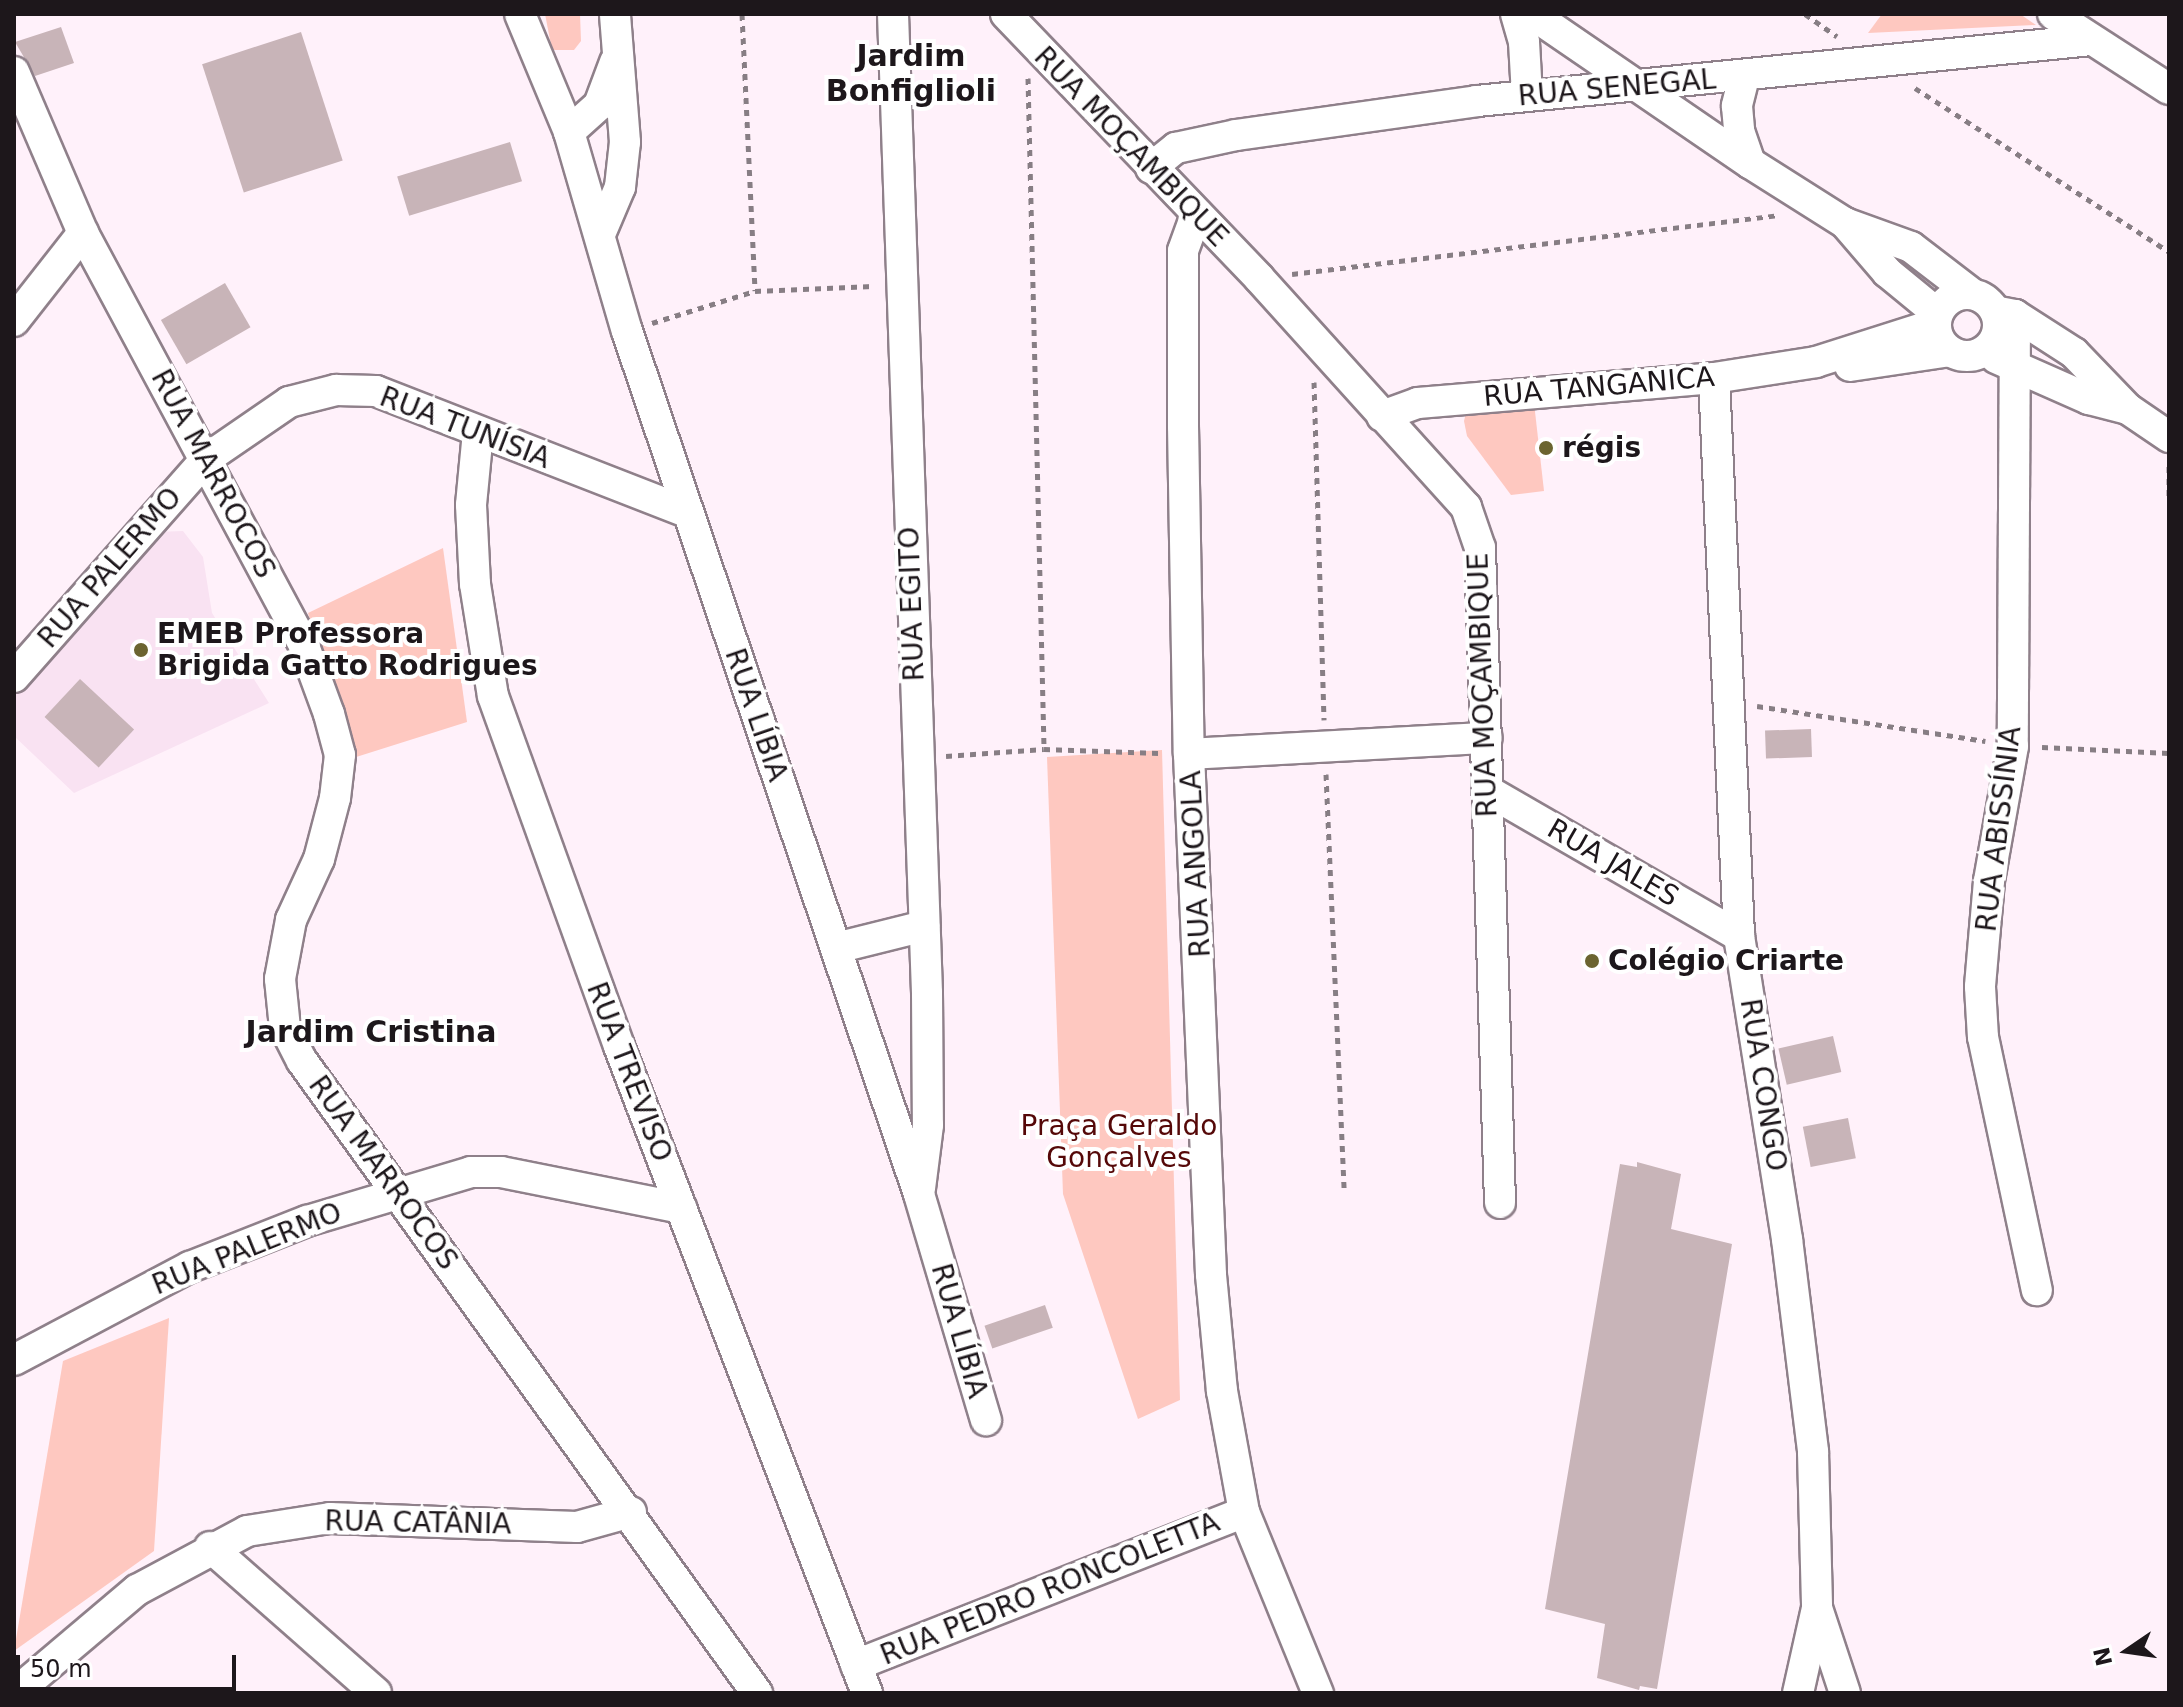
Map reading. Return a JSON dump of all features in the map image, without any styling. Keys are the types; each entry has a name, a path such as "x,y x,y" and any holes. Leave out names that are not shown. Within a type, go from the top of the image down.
{"street":[{"name":"RUA LÍBIA","path":"520,14 569,132 601,232 627,331 919,1194 986,1420"},
{"path":"601,232 620,187 625,142 615,14"},
{"name":"RUA EGITO","path":"893,14 924,926 928,1125 919,1194"},
{"name":"RUA MOÇAMBIQUE","path":"1006,14 1027,40 1259,278 1466,507 1480,548 1500,1203"},
{"path":"1516,14 1524,42 1527,96"},
{"path":"1532,14 1632,87 1834,216 1911,247 1971,293 2074,353 2128,409 2169,437"},
{"path":"2053,14 2169,89"},
{"name":"RUA SENEGAL","path":"1151,168 1176,148 1236,135 1527,96 1878,64 2091,40"},
{"path":"569,132 599,105 619,49"},
{"name":"RUA MARROCOS","path":"14,72 20,101 83,233 304,646 340,755 319,859 291,920 280,979 285,1028 302,1061 631,1512 757,1693"},
{"path":"1744,77 1737,106 1739,131 1750,163"},
{"name":"RUA ANGOLA","path":"1196,215 1183,251 1189,754 1211,1275 1222,1391 1244,1512 1318,1693"},
{"path":"1834,216 1936,319 1949,351 1980,354 2013,363 2089,399 2128,409"},
{"path":"14,321 83,233"},
{"path":"1936,319 1951,297 1971,293"},
{"path":"1980,354 2006,313"},
{"name":"RUA ABISSÍNIA","path":"2006,313 2013,363 2013,746 1989,881 1980,987 1983,1037 2037,1290"},
{"name":"RUA TANGANICA","path":"1382,416 1418,403 1714,378 1816,362 1936,319"},
{"name":"RUA TANGANICA","path":"1816,362 1870,365 1949,351"},
{"name":"RUA CONGO","path":"1714,378 1726,701 1739,936 1785,1224 1813,1452 1817,1608 1798,1693"},
{"name":"RUA TUNÍSIA","path":"206,459 289,402 336,390 376,391 687,512"},
{"name":"RUA TREVISO","path":"478,432 471,505 475,584 493,696 522,786 862,1679"},
{"name":"RUA PALERMO","path":"14,677 206,459"},
{"path":"1189,754 1487,738"},
{"name":"RUA JALES","path":"1488,791 1739,936"},
{"path":"836,948 924,926"},
{"name":"RUA PALERMO","path":"14,1360 190,1267 396,1193 471,1172 501,1172 681,1208"},
{"name":"RUA CATÂNIA","path":"15,1693 137,1590 210,1547 247,1531 330,1518 577,1527 631,1512"},
{"name":"RUA PEDRO RONCOLETTA","path":"862,1679 1244,1512"},
{"path":"210,1547 376,1693"},
{"path":"1817,1608 1845,1693"}],"path":[{"path":"742,14 755,291"},
{"path":"1805,14 2169,252"},
{"path":"1027,40 1044,749"},
{"path":"1259,278 1834,216"},
{"path":"627,331 755,291 902,285"},
{"path":"1726,701 2013,746 2169,753"},
{"path":"917,758 1044,749 1189,754"}],"shaded area":[{"name":"EMEB Professora Brigida Gatto Rodrigues","path":"183,531 203,557 212,613 269,703 74,793 14,736 14,686 156,532"}],"green space":[{"path":"545,14 580,14 581,41 574,50 552,50"},
{"path":"1882,14 2020,14 2036,25 1868,33"},
{"path":"1533,394 1544,491 1511,495 1467,436 1464,421 1466,413"},
{"path":"443,548 467,722 353,758 308,613"},
{"name":"Praça Geraldo Gonçalves","path":"1162,750 1180,1400 1138,1419 1063,1194 1047,757"},
{"path":"169,1318 154,1551 14,1651 63,1361"}],"building":[{"path":"61,27 74,63 35,76 15,42"},
{"path":"301,32 343,160 244,193 202,64"},
{"path":"510,142 522,181 409,216 397,176"},
{"path":"225,283 251,327 186,364 161,320"},
{"path":"80,679 134,729 99,767 45,717"},
{"path":"1811,729 1812,757 1766,759 1765,731"},
{"path":"1833,1036 1841,1072 1787,1085 1778,1049"},
{"path":"1848,1118 1856,1158 1811,1167 1803,1127"},
{"path":"1637,1162 1681,1174 1671,1229 1732,1244 1657,1689 1640,1686 1639,1690 1597,1678 1605,1624 1545,1609 1620,1164 1637,1167"},
{"path":"1045,1305 1053,1328 992,1349 984,1326"}],"place":[{"name":"régis","path":"1546,448"},
{"name":"EMEB Professora Brigida Gatto Rodrigues","path":"141,650"},
{"name":"Colégio Criarte","path":"1592,961"}],"district":[{"name":"Jardim Bonfiglioli","path":"911,73"},
{"name":"Jardim Cristina","path":"371,1032"}]}
